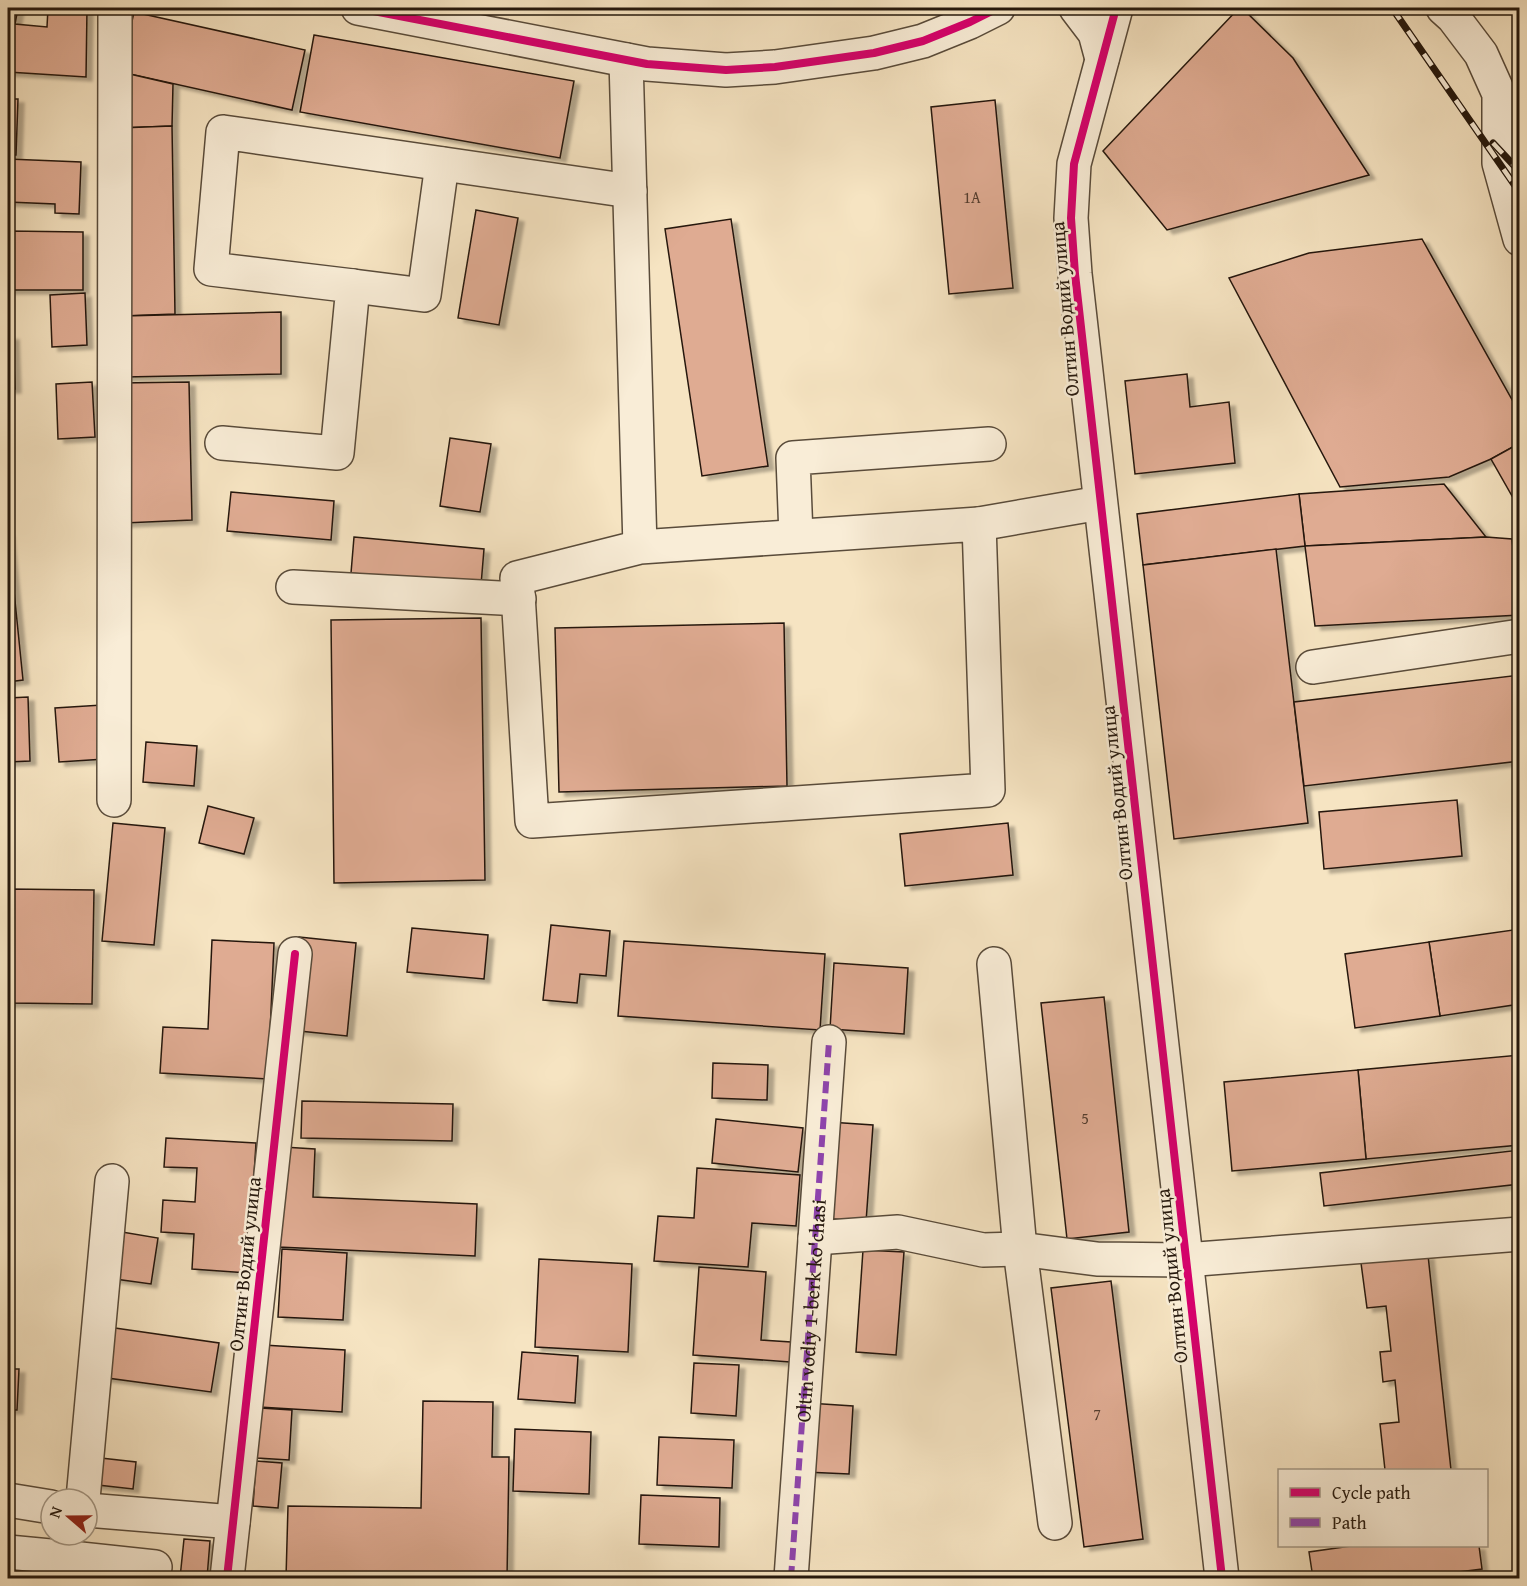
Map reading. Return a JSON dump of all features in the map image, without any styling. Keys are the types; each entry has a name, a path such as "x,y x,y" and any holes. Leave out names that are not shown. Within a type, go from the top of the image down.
{"street":[{"path":"114,800 115,8"},
{"path":"358,8 647,64 726,70 823,61 874,53 923,41 998,8"},
{"path":"1076,8 1095,33 1102,59"},
{"name":"Олтин Водий улица","path":"1116,8 1074,164 1071,218 1100,503 1222,1578"},
{"path":"1443,8 1453,17 1480,54 1499,94 1499,163 1520,239"},
{"path":"626,60 640,547"},
{"path":"442,164 424,295 211,269 223,132 630,191"},
{"path":"222,443 337,453 353,286"},
{"path":"796,536 793,458 989,444"},
{"path":"979,524 988,790 532,821 517,578 640,547 979,524 1100,503"},
{"path":"293,587 519,599"},
{"path":"1313,667 1520,636"},
{"name":"Олтин Водий улица","path":"226,1578 295,954"},
{"path":"994,964 1020,1250 1055,1523"},
{"name":"Oltin vodiy 1-berk ko'chasi","path":"791,1578 829,1042"},
{"path":"84,1487 112,1181"},
{"path":"815,1238 898,1232 983,1250 1020,1250 1098,1259 1185,1260 1520,1234"},
{"path":"8,1500 39,1505"},
{"path":"99,1511 233,1522"},
{"path":"8,1552 70,1568 155,1567 153,1578"}],"building":[{"path":"8,8 18,8 15,24 47,27 48,8 87,8 86,77 8,72"},
{"path":"1239,8 1242,8 1293,58 1369,175 1167,230 1103,151"},
{"path":"134,12 305,50 292,110 121,72"},
{"path":"314,35 574,81 560,158 300,112"},
{"path":"121,72 173,84 172,126 119,128"},
{"path":"8,99 18,99 16,155 8,155"},
{"path":"995,100 1013,288 949,294 931,107"},
{"path":"172,126 175,314 123,316 119,128"},
{"path":"8,159 81,162 79,214 55,213 55,204 8,202"},
{"path":"476,210 518,218 499,325 458,318"},
{"path":"731,219 768,466 702,476 665,229"},
{"path":"8,231 83,232 83,290 8,290"},
{"path":"1422,239 1520,414 1520,443 1491,459 1449,477 1340,487 1229,278 1309,253"},
{"path":"85,293 87,345 52,347 50,295"},
{"path":"281,312 281,374 124,377 123,316"},
{"path":"8,336 13,336 15,389 8,389"},
{"path":"1187,374 1190,407 1229,402 1235,463 1135,474 1125,381"},
{"path":"92,382 95,437 58,439 56,384"},
{"path":"189,382 192,520 124,523 121,383"},
{"path":"450,438 491,444 480,512 440,506"},
{"path":"1520,443 1520,510 1491,459"},
{"path":"1444,484 1486,537 1305,546 1299,494"},
{"path":"231,492 334,501 331,540 227,531"},
{"path":"1299,494 1305,546 1143,565 1137,514"},
{"path":"8,532 23,680 8,682"},
{"path":"354,537 484,549 481,585 351,573"},
{"path":"1486,537 1512,539 1520,615 1315,626 1305,546"},
{"path":"1276,549 1308,823 1174,839 1143,565"},
{"path":"481,618 485,880 334,883 331,620"},
{"path":"784,623 787,786 559,792 555,628"},
{"path":"1520,675 1520,761 1304,786 1294,702"},
{"path":"28,697 30,761 8,762 8,698"},
{"path":"102,705 105,759 59,762 55,708"},
{"path":"146,742 197,746 194,786 143,782"},
{"path":"1457,800 1462,856 1324,869 1319,812"},
{"path":"208,806 254,818 244,854 199,843"},
{"path":"113,823 165,828 154,945 102,941"},
{"path":"1008,823 1013,875 905,886 900,834"},
{"path":"8,889 94,890 92,1004 8,1003"},
{"path":"551,925 610,931 606,976 580,974 577,1003 543,1000"},
{"path":"412,928 488,935 484,979 407,972"},
{"path":"1520,929 1520,1004 1440,1016 1429,942"},
{"path":"299,937 356,943 347,1036 290,1030"},
{"path":"212,940 274,943 268,1079 160,1073 163,1027 208,1029"},
{"path":"624,941 825,954 820,1030 618,1016"},
{"path":"1429,942 1440,1016 1355,1028 1345,954"},
{"path":"834,963 908,968 904,1034 830,1029"},
{"path":"1104,997 1129,1232 1067,1239 1041,1003"},
{"path":"1520,1055 1520,1145 1366,1159 1358,1070"},
{"path":"713,1063 768,1065 767,1100 712,1098"},
{"path":"1358,1070 1366,1159 1232,1171 1224,1082"},
{"path":"302,1101 453,1104 452,1141 301,1138"},
{"path":"716,1119 803,1128 798,1172 712,1163"},
{"path":"829,1122 873,1125 866,1222 823,1218"},
{"path":"166,1138 256,1143 248,1273 192,1269 194,1234 161,1232 163,1200 195,1202 197,1168 164,1167"},
{"path":"283,1147 315,1149 313,1197 477,1204 475,1256 278,1247"},
{"path":"1520,1150 1520,1184 1324,1206 1320,1173"},
{"path":"697,1168 800,1175 796,1226 752,1223 748,1267 654,1261 658,1216 694,1218"},
{"path":"116,1231 158,1238 151,1284 108,1278"},
{"path":"282,1249 347,1253 343,1320 278,1317"},
{"path":"863,1250 904,1252 896,1355 856,1352"},
{"path":"1428,1255 1451,1469 1385,1469 1380,1424 1399,1422 1395,1380 1383,1382 1380,1352 1391,1351 1386,1306 1367,1308 1361,1263"},
{"path":"539,1259 632,1264 628,1352 535,1347"},
{"path":"699,1267 766,1272 761,1340 791,1342 790,1362 693,1355"},
{"path":"1111,1281 1143,1539 1084,1547 1051,1288"},
{"path":"108,1327 219,1343 211,1392 100,1377"},
{"path":"263,1345 345,1350 342,1412 259,1407"},
{"path":"522,1352 578,1356 575,1403 518,1399"},
{"path":"694,1363 739,1365 736,1416 691,1413"},
{"path":"8,1369 19,1369 17,1410 8,1410"},
{"path":"423,1401 493,1402 492,1457 509,1457 507,1578 286,1578 288,1506 421,1508"},
{"path":"808,1403 853,1406 849,1474 805,1472"},
{"path":"260,1408 292,1410 289,1460 257,1458"},
{"path":"515,1429 591,1432 589,1494 513,1491"},
{"path":"659,1437 734,1440 732,1488 657,1485"},
{"path":"92,1457 136,1462 133,1489 89,1484"},
{"path":"256,1461 282,1463 278,1508 253,1506"},
{"path":"641,1495 720,1498 719,1547 639,1544"},
{"path":"184,1539 210,1541 207,1578 180,1578"},
{"path":"1344,1547 1479,1547 1482,1569 1411,1578 1313,1578 1309,1552"},
{"path":"659,1574 760,1578 659,1578"}],"railway":[{"path":"1392,8 1520,193"},
{"path":"1493,143 1520,172"}],"marked path":[{"path":"791,1578 829,1042"}],"cycle path":[{"path":"358,8 647,64 726,70 775,67 874,53 923,41 998,8"},
{"path":"1116,8 1074,164 1071,218 1075,274 1222,1578"},
{"path":"227,1578 295,954"}]}
